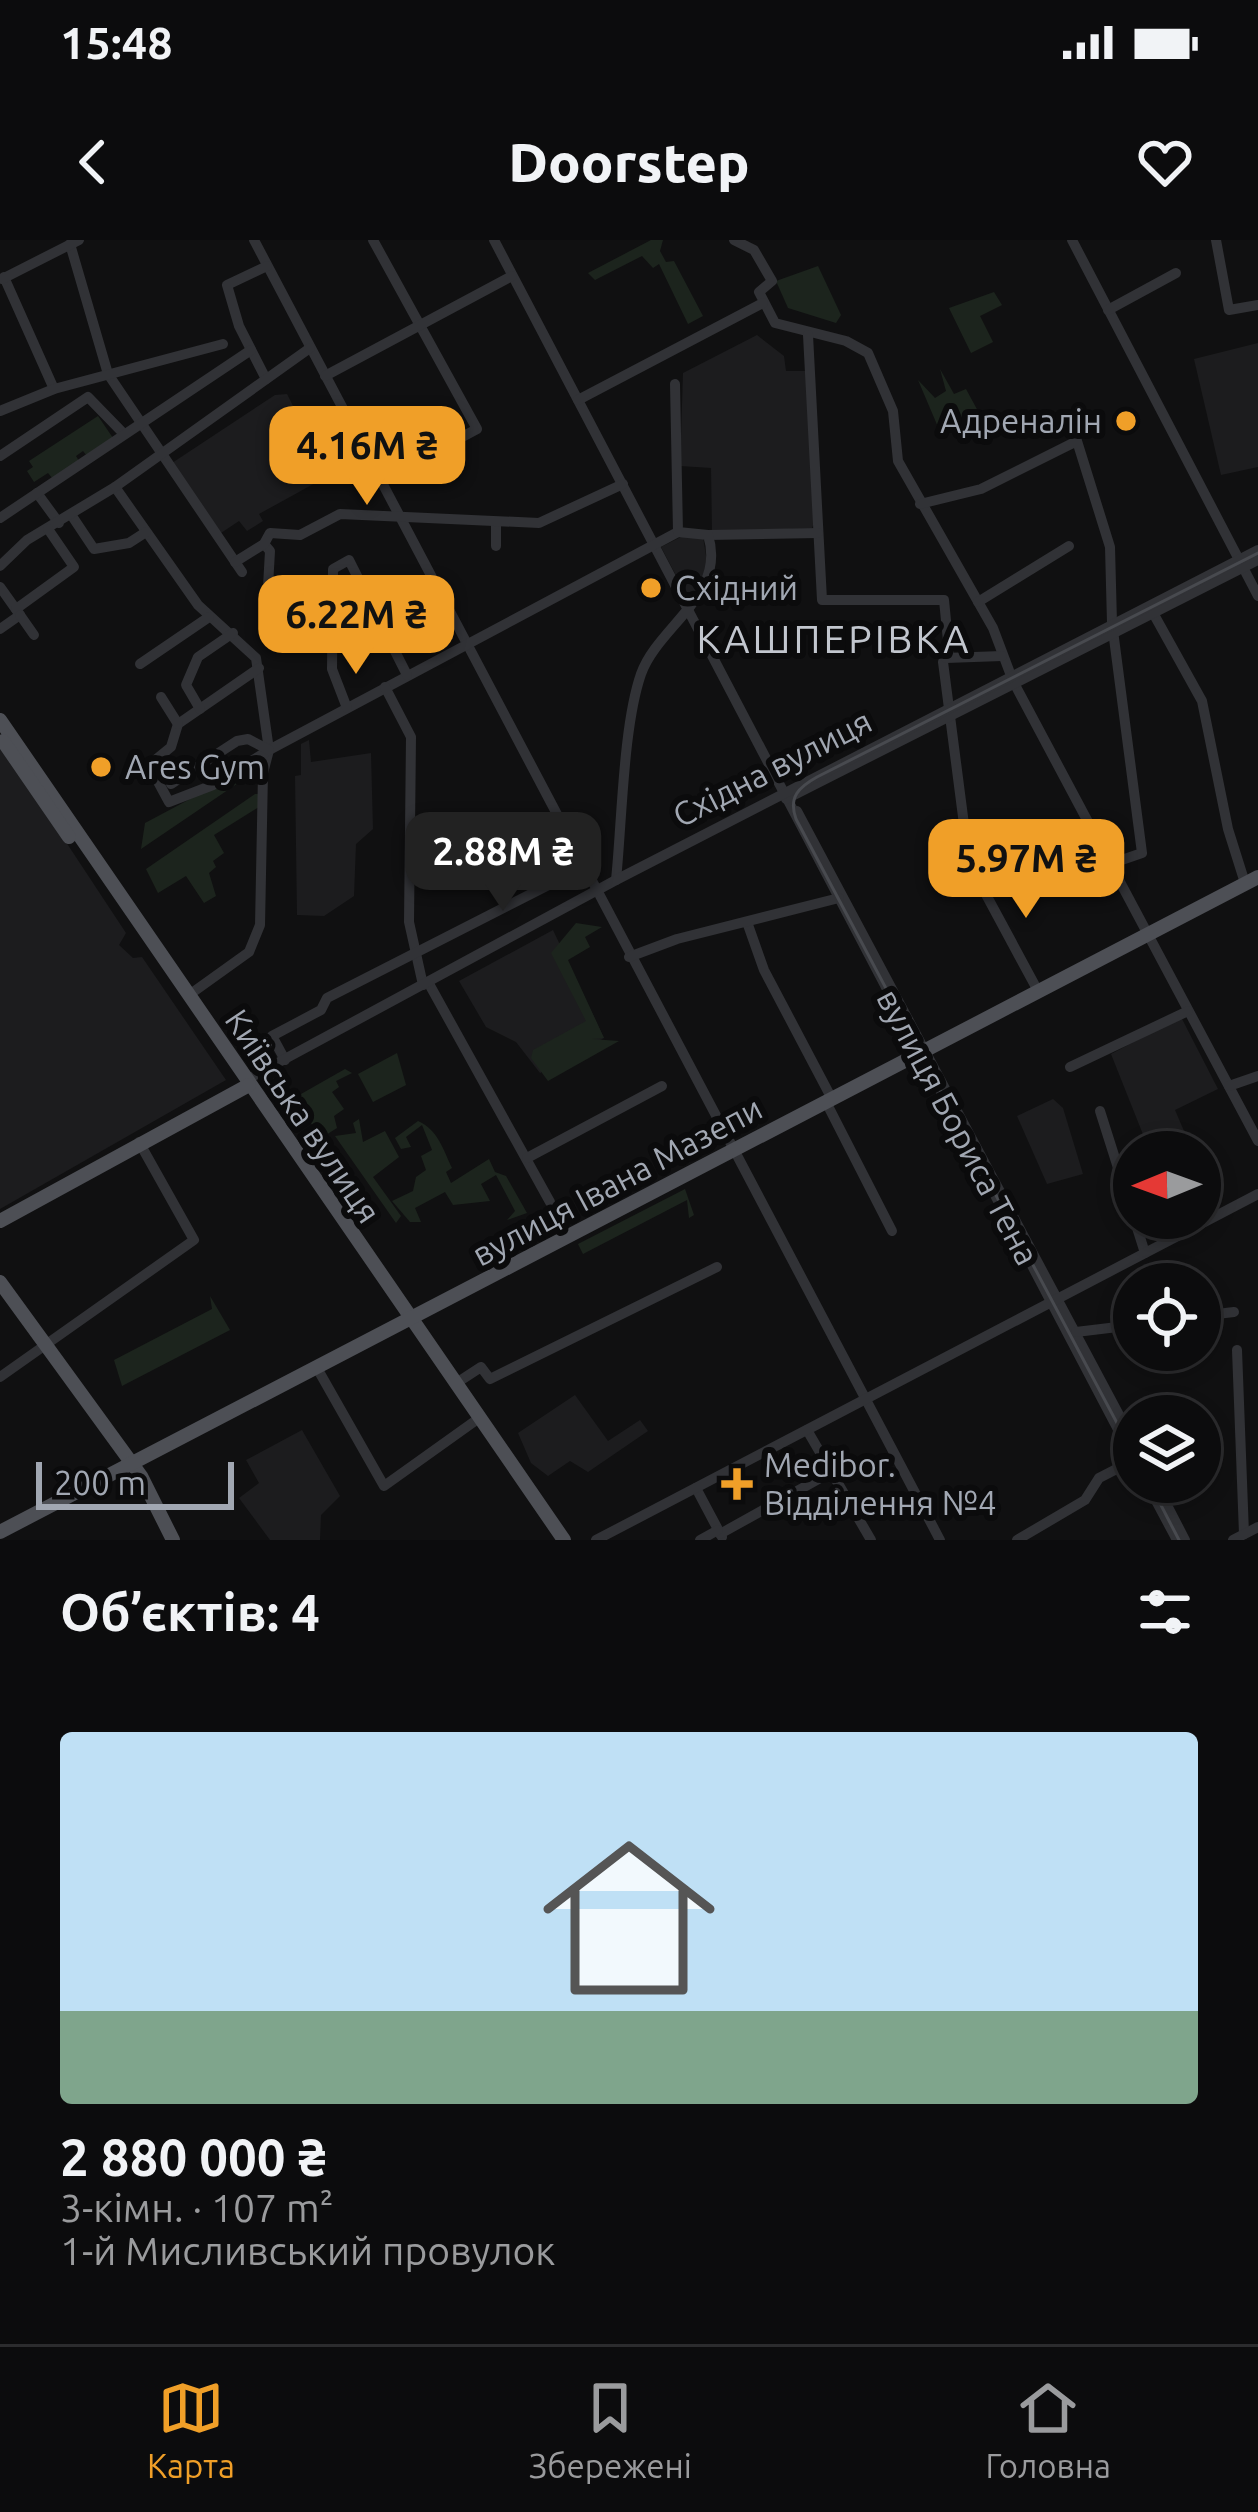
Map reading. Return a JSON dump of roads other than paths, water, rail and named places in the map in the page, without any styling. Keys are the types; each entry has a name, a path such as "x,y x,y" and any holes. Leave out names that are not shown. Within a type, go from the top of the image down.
{"main road":[{"name":"Київська вулиця","path":"0,720 189,995 243,1084"},
{"name":"Київська вулиця","path":"0,736 561,1540"},
{"name":"вулиця Івана Мазепи","path":"0,1532 1252,880"},
{"name":"Східна вулиця","path":"0,1218 243,1084"},
{"path":"0,1282 41,1346"},
{"path":"0,1293 129,1465 170,1540"},
{"name":"Київська вулиця","path":"408,1321 561,1540"}],"street":[{"path":"254,240 940,1540"},
{"path":"373,240 477,429 380,481"},
{"name":"вулиця Бориса Тена","path":"494,240 1113,1418"},
{"path":"734,240 754,250 772,281 759,289 775,323 860,347 887,392 898,461 978,602 1012,679 1258,1141"},
{"path":"1072,240 1258,596"},
{"path":"1216,240 1229,310 1258,305"},
{"path":"54,389 2,280 75,242 108,374 238,567 270,533 300,535 340,514 539,523 622,484"},
{"path":"266,379 227,285 267,266"},
{"path":"1108,310 1177,273"},
{"path":"325,376 512,276"},
{"path":"578,400 763,303"},
{"path":"808,335 822,600 944,600 950,711 969,863 1038,991"},
{"path":"0,412 54,389 223,344"},
{"path":"0,566 310,348"},
{"path":"0,518 251,350"},
{"path":"675,384 678,532"},
{"path":"0,456 88,397 124,434"},
{"path":"920,504 981,489 1074,438 1110,547 1114,627 1142,853 1111,864"},
{"path":"115,488 209,617 253,652 260,668 269,750 263,773 260,925 249,952 189,995"},
{"path":"0,629 74,567 37,493"},
{"path":"71,516 94,549 129,543 146,532"},
{"path":"496,523 496,546"},
{"path":"260,668 178,724 171,747 148,765 169,802 213,785 269,750 678,532 708,536 818,532"},
{"path":"616,880 642,671 689,610 712,562 708,536"},
{"path":"264,544 270,550 267,604"},
{"path":"978,602 1069,546"},
{"name":"Східна вулиця","path":"243,1084 596,893 1240,564 1258,550"},
{"path":"347,708 332,670 333,568 349,560 407,675"},
{"name":"Східна вулиця","path":"1240,564 1258,560"},
{"path":"0,587 34,635"},
{"path":"1151,609 1202,700 1228,829 1252,880"},
{"path":"140,664 209,617"},
{"path":"200,709 186,685 198,657 232,633"},
{"path":"946,658 1002,656"},
{"path":"385,687 410,737 413,955 550,1202"},
{"path":"161,697 178,724"},
{"path":"171,784 237,741 248,739 269,750"},
{"name":"Східна вулиця","path":"596,893 786,796"},
{"path":"286,1060 272,1036 321,1010 327,998 582,868"},
{"path":"629,958 840,897"},
{"path":"747,922 764,970 892,1231"},
{"name":"Східна вулиця","path":"243,1084 427,984"},
{"path":"1070,1066 1188,1011"},
{"path":"1229,1086 1258,1076"},
{"path":"527,1158 662,1086"},
{"path":"1100,1111 1144,1253"},
{"path":"0,1377 194,1240 139,1141"},
{"path":"596,1540 1258,1194"},
{"path":"455,1384 481,1367 490,1379 555,1351 718,1267"},
{"name":"вулиця Бориса Тена","path":"1054,1300 1113,1403"},
{"path":"1221,1314 1234,1312"},
{"path":"1076,1332 1113,1327"},
{"path":"1237,1349 1239,1537 1258,1527"},
{"path":"317,1368 383,1486 476,1421"},
{"path":"807,1430 872,1540"},
{"path":"700,1540 721,1534 833,1471"},
{"path":"1017,1540 1084,1501 1099,1478 1113,1471"},
{"path":"696,1488 721,1534"},
{"path":"1161,1503 1181,1540"}],"tram line":[{"path":"1113,1415 796,819 794,799 817,777 1258,553"},
{"path":"1160,1503 1179,1540"}],"place":[{"name":"Адреналін","path":"1126,421"},
{"name":"Східний","path":"651,588"},
{"name":"Ares Gym","path":"101,767"},
{"name":"Medibor. Відділення №4","path":"737,1484"}],"district":[{"name":"КАШПЕРІВКА","path":"834,639"}]}
